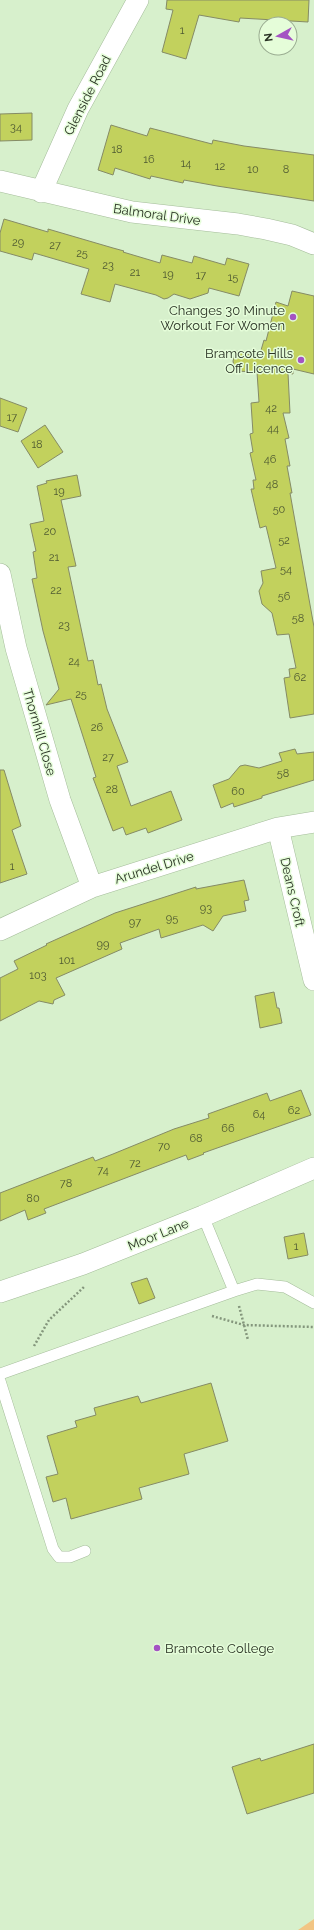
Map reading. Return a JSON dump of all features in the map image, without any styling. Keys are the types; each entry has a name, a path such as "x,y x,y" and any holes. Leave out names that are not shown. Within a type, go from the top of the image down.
{"street":[{"name":"Glenside Road","path":"41,192 78,109 138,0"},
{"name":"Balmoral Drive","path":"0,181 41,192 132,212 238,224 266,229 292,235 314,244"},
{"name":"Thornhill Close","path":"0,574 16,648 60,800 92,887"},
{"name":"Arundel Drive","path":"0,930 92,887 278,828 314,822"},
{"name":"Deans Croft","path":"278,828 314,980"},
{"name":"Moor Lane","path":"0,1292 83,1264 203,1216 314,1168"}],"lane":[{"path":"203,1216 234,1291"},
{"path":"0,1374 257,1284 285,1287 314,1303"},
{"path":"0,1381 53,1549 59,1556 70,1557 85,1551"}],"path":[{"path":"29,1364 36,1341 49,1320 86,1286 88,1280 83,1264"},
{"path":"234,1291 248,1340"},
{"path":"184,1309 244,1324 314,1327"}],"shaded area":[{"path":"314,1919 314,1930 298,1930"}],"building":[{"path":"167,0 309,0 308,22 298,21 298,16 258,16 258,19 240,18 239,22 199,15 186,59 162,52 173,10 166,9"},
{"path":"32,113 32,140 0,141 0,114"},
{"path":"111,125 147,136 150,128 212,144 213,140 244,146 314,155 314,201 184,180 183,183 151,176 150,179 115,168 113,175 98,170"},
{"path":"4,219 48,232 48,229 160,263 162,255 192,263 194,256 225,265 227,258 249,264 239,296 209,288 208,293 190,299 174,294 164,299 156,295 115,284 110,302 81,294 89,269 34,253 32,260 0,251 0,233"},
{"path":"292,291 314,296 314,374 293,369 293,374 288,373 290,413 283,413 289,438 285,439 290,466 287,466 292,493 290,493 314,627 314,714 290,718 284,678 290,677 289,669 296,668 289,634 277,635 272,613 262,604 259,591 263,583 261,571 276,568 266,526 260,528 251,489 254,489 253,480 256,480 250,453 253,452 250,434 253,433 251,403 259,402 257,372 235,371 233,361 236,351 259,357 264,340 266,341 276,302 288,306"},
{"path":"0,398 27,408 18,432 0,426"},
{"path":"45,425 63,452 38,468 21,441"},
{"path":"77,475 81,496 61,500 76,566 68,567 88,661 93,660 98,685 101,684 107,709 128,762 117,766 131,806 171,791 182,820 148,833 146,828 126,835 123,827 113,831 93,778 96,777 71,699 46,705 59,689 43,631 32,579 37,578 33,552 36,551 30,524 44,521 37,486 47,483 46,481"},
{"path":"295,749 297,754 314,752 314,780 262,796 262,798 234,807 233,803 221,808 213,785 229,779 240,766 245,765 259,768 282,761 279,753"},
{"path":"0,770 4,770 21,826 12,830 27,874 0,883"},
{"path":"244,880 249,900 244,901 246,911 223,916 213,931 203,925 161,938 159,929 120,943 122,949 56,978 65,995 54,1000 53,1004 39,1001 0,1021 0,978 18,969 14,961 47,945 46,944 115,913 196,887 196,889"},
{"path":"274,992 282,1023 260,1028 255,996"},
{"path":"301,1090 311,1115 203,1153 204,1154 188,1160 186,1155 44,1209 46,1213 28,1220 25,1210 0,1221 0,1193 93,1157 95,1161 174,1129 209,1118 208,1114 267,1093 270,1101"},
{"path":"304,1233 308,1255 288,1259 284,1237"},
{"path":"147,1278 155,1298 139,1304 131,1283"},
{"path":"211,1383 228,1441 184,1454 189,1474 139,1488 142,1499 71,1519 66,1498 53,1502 46,1477 58,1474 47,1436 77,1427 75,1421 96,1415 94,1408 138,1396 141,1403"},
{"path":"314,1744 314,1793 247,1814 232,1767 260,1758 261,1761"}],"place":[{"name":"Changes 30 Minute Workout For Women","path":"293,317"},
{"name":"Bramcote Hills Off Licence","path":"301,360"},
{"name":"Bramcote College","path":"157,1648"}]}
